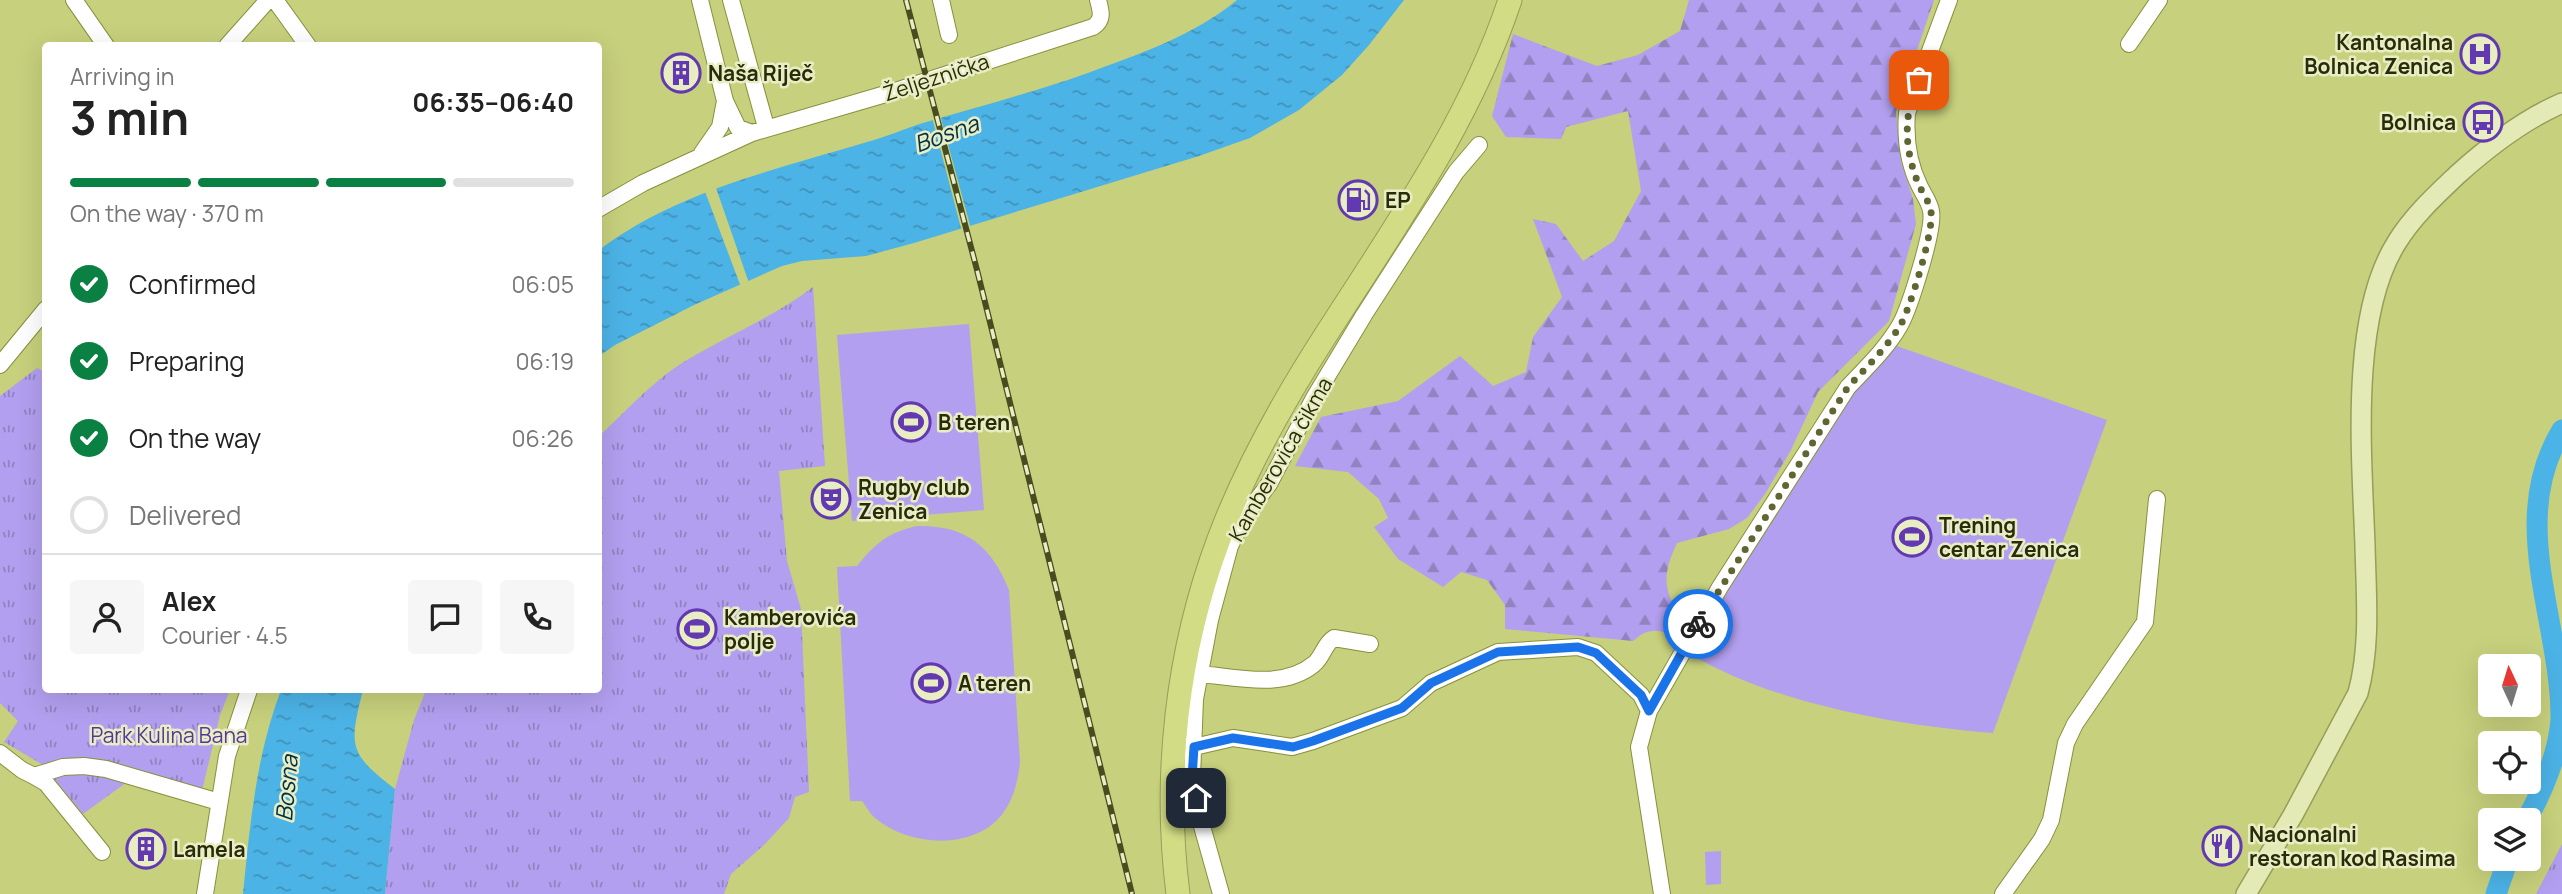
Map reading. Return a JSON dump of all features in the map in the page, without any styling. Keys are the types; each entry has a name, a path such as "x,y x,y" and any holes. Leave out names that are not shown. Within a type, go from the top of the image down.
{"highway":[{"path":"1178,894 1172,782 1181,688 1192,628 1219,539 1241,486 1284,405 1422,185 1456,123 1481,74 1510,0"}],"main road":[{"path":"2246,894 2294,815 2358,693 2363,675 2367,628 2362,454 2365,339 2386,265 2396,244 2420,210 2482,152 2562,103"}],"street":[{"path":"74,0 103,42"},
{"path":"230,42 268,0"},
{"path":"275,0 305,42"},
{"path":"701,0 725,101 738,128 759,130 731,0"},
{"path":"941,0 949,35"},
{"name":"Željeznička","path":"602,207 643,183 759,130 889,93 1093,27 1099,24 1101,18 1098,0"},
{"path":"1662,894 1639,747 1649,711 1720,587 1840,399 1900,325 1931,222 1931,211 1913,170 1906,131 1907,113 1949,0"},
{"path":"2129,44 2159,0"},
{"path":"701,155 720,127 725,101"},
{"name":"Kamberovića čikma","path":"1221,894 1200,819 1192,778 1195,699 1210,620 1230,546 1237,530 1269,484 1314,398 1364,315 1456,172 1479,145"},
{"path":"0,365 42,314"},
{"path":"2003,894 2042,839 2051,820 2066,743 2075,723 2145,622 2157,499"},
{"path":"1200,674 1275,680 1290,677 1316,663 1334,638 1370,644"},
{"path":"1194,747 1233,738 1293,747 1313,741 1402,708 1431,683 1498,652 1578,647 1596,653 1641,695 1649,711"},
{"path":"205,894 227,756 248,693"},
{"path":"0,753 22,770 46,783 102,852"},
{"path":"34,776 63,767 106,769 219,802"}],"green space":[{"path":"1689,0 1934,0 1896,112 1901,162 1913,199 1916,224 1889,321 1818,392 1791,450 1747,518 1729,529 1677,543 1669,564 1668,592 1671,600 1687,606 1669,634 1650,631 1633,641 1505,629 1505,605 1487,580 1461,572 1443,587 1398,559 1374,527 1388,518 1379,499 1348,472 1295,466 1321,417 1398,401 1460,356 1493,386 1526,372 1533,337 1562,297 1533,219 1556,224 1583,261 1614,241 1641,191 1628,111 1566,127 1561,139 1506,137 1492,116 1513,34 1597,66 1638,55 1680,31"},
{"name":"Kamberovića polje","path":"813,287 825,466 779,471 787,561 801,609 809,792 795,797 789,818 731,874 724,894 385,894 395,789 414,720 425,693 602,693 602,433 679,365"},
{"name":"B teren","path":"969,324 984,510 852,521 837,335"},
{"name":"Trening centar Zenica","path":"1894,345 2107,420 1993,733 1917,725 1797,699 1758,686 1690,654 1849,390"},
{"name":"Park Kulina Bana","path":"37,368 42,370 42,693 229,693 220,715 202,791 138,774 83,814 43,765 4,742 18,721 0,703 0,396"},
{"path":"917,526 949,529 974,541 994,561 1009,590 1020,762 1013,795 1007,808 991,825 976,834 941,841 905,835 889,828 875,818 862,801 850,801 837,567 857,566 883,540"},
{"path":"2562,844 2562,894 2536,894"},
{"path":"1721,851 1721,884 1706,885 1705,852"}],"water":[{"name":"Bosna","path":"1237,0 1404,0 1342,75 1299,110 1250,138 914,243 866,256 802,261 782,266 694,305 602,354 602,248 661,212 728,184 1085,74 1164,43 1220,13"},
{"name":"Bosna","path":"280,693 362,693 355,724 356,747 368,766 395,789 385,894 243,894 260,765"}],"pier":[{"path":"940,115 971,229 962,232 932,117"},
{"path":"715,185 749,283 741,287 704,189"}],"waterway":[{"path":"2532,808 2549,772 2557,747 2561,720 2559,683 2537,536 2538,500 2546,465 2562,430"},
{"path":"2496,894 2504,871"}],"railway":[{"path":"906,0 977,270 1132,894"}],"way so far":[{"path":"1698,624 1848,387 1871,363 1900,325 1931,222 1931,211 1913,170 1906,131 1907,113 1919,80"}],"place":[{"name":"Kantonalna Bolnica Zenica","path":"2480,54"},
{"name":"Naša Riječ","path":"681,73"},
{"name":"Bolnica","path":"2483,122"},
{"name":"EP","path":"1358,200"},
{"name":"B teren","path":"911,422"},
{"name":"Rugby club Zenica","path":"831,499"},
{"name":"Trening centar Zenica","path":"1912,537"},
{"name":"Kamberovića polje","path":"697,629"},
{"name":"A teren","path":"931,683"},
{"name":"Nacionalni restoran kod Rasima","path":"2222,846"},
{"name":"Lamela","path":"146,849"}],"route":[{"path":"1196,798 1192,778 1194,747 1233,738 1293,747 1313,741 1402,708 1431,683 1498,652 1578,647 1596,653 1641,695 1649,711 1698,624"}]}
